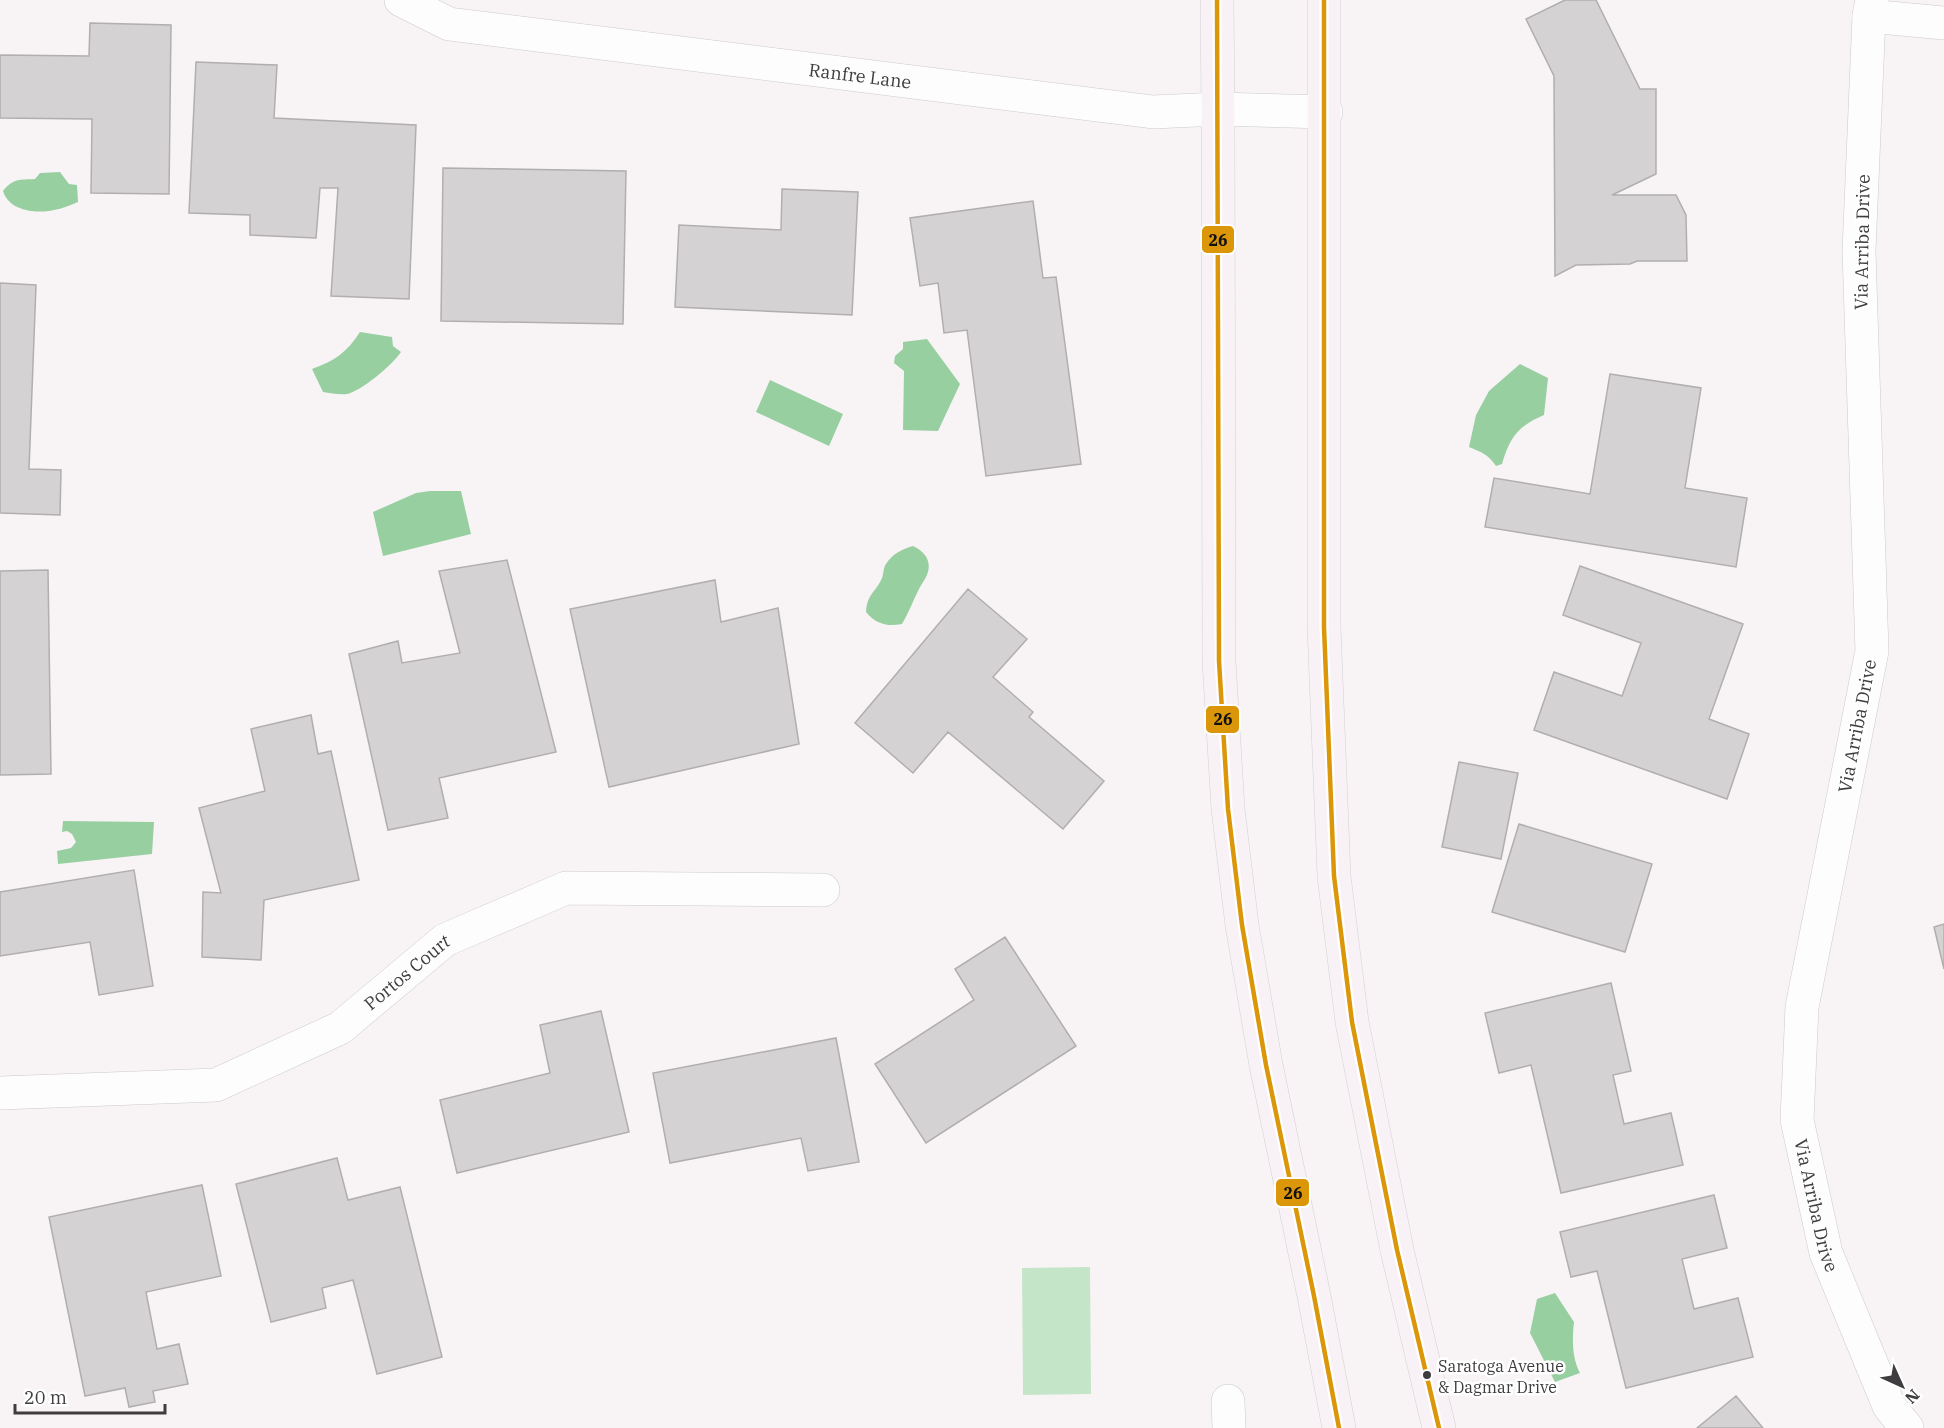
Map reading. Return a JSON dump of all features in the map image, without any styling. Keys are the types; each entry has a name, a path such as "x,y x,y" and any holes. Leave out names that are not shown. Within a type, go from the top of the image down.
{"main road":[{"path":"1217,0 1219,661 1228,809 1242,925 1266,1065 1339,1428"},
{"path":"1324,0 1326,112 1324,627 1334,876 1352,1022 1397,1250 1439,1428"}],"street":[{"name":"Ranfre Lane","path":"401,0 449,24 1153,112 1218,109 1326,112"},
{"path":"1871,8 1944,23"},
{"name":"Via Arriba Drive","path":"1871,8 1859,251 1872,651 1802,1007 1797,1120 1826,1253 1889,1406 1907,1428"},
{"name":"Portos Court","path":"0,1094 216,1085 340,1028 446,940 566,888 823,890"}],"shaded area":[{"path":"60,172 69,184 77,185 78,202 47,211 24,210 11,203 3,191 17,180 35,179 40,173"},
{"path":"360,332 392,337 393,346 401,352 376,377 353,392 335,394 323,392 312,369 340,355"},
{"path":"927,339 960,384 938,431 903,430 904,371 894,363 895,356 903,349 903,342"},
{"path":"1520,364 1548,378 1544,415 1521,428 1508,446 1502,464 1496,466 1487,456 1469,447 1476,415 1489,391"},
{"path":"770,380 843,414 829,446 756,412"},
{"path":"461,491 471,534 383,556 373,512 416,493"},
{"path":"913,546 922,551 927,558 929,567 926,577 902,624 887,625 878,622 866,612 870,597 880,583 888,560 898,552"},
{"path":"63,821 154,822 152,854 58,864 57,851 71,848 76,842 72,834 67,831 62,832"},
{"path":"1090,1267 1091,1394 1023,1395 1022,1268"},
{"path":"1555,1293 1574,1322 1573,1348 1580,1373 1555,1382 1530,1333 1537,1299"}],"building":[{"path":"1565,0 1596,0 1640,89 1656,89 1656,174 1612,195 1676,195 1686,215 1687,261 1637,261 1630,264 1576,265 1555,276 1554,76 1526,19"},
{"path":"90,23 171,25 169,194 91,193 92,119 0,118 0,55 89,56"},
{"path":"196,62 277,65 274,118 416,125 409,299 331,296 338,188 320,188 316,238 250,235 250,215 189,213"},
{"path":"443,168 626,171 623,324 441,321"},
{"path":"782,189 858,192 852,315 675,307 679,225 781,230"},
{"path":"1033,201 1043,278 1056,277 1081,464 986,476 967,330 944,333 938,283 920,286 910,218"},
{"path":"0,283 36,285 29,469 61,470 60,515 0,513"},
{"path":"1610,374 1701,388 1685,488 1747,498 1736,567 1485,527 1494,478 1590,494"},
{"path":"507,560 556,752 439,778 448,818 388,830 349,654 398,641 402,663 460,653 439,571"},
{"path":"1580,566 1743,624 1709,719 1749,734 1727,799 1534,730 1554,672 1622,696 1641,643 1563,615"},
{"path":"48,570 51,774 0,775 0,571"},
{"path":"715,580 721,622 778,608 799,744 609,787 570,609"},
{"path":"968,589 1027,639 993,677 1033,712 1029,717 1104,781 1063,829 948,732 913,773 855,723"},
{"path":"311,715 318,754 331,751 359,880 264,900 261,960 202,957 203,892 221,893 199,808 265,791 251,729"},
{"path":"1459,762 1518,773 1501,859 1442,847"},
{"path":"1519,824 1652,864 1625,952 1492,912"},
{"path":"134,870 153,986 99,995 90,942 0,956 0,892"},
{"path":"1944,924 1944,969 1934,927"},
{"path":"1005,937 1076,1046 926,1143 875,1064 974,1000 955,969"},
{"path":"1611,983 1631,1071 1613,1075 1624,1124 1671,1113 1683,1165 1561,1193 1531,1065 1499,1073 1485,1013"},
{"path":"601,1011 629,1132 457,1173 440,1100 550,1073 540,1025"},
{"path":"836,1038 859,1162 808,1171 801,1138 670,1163 653,1073"},
{"path":"337,1158 348,1200 400,1187 442,1357 377,1374 353,1280 322,1288 326,1308 271,1322 236,1184"},
{"path":"202,1185 221,1276 146,1292 157,1349 179,1344 188,1384 153,1391 155,1402 129,1407 125,1388 85,1396 49,1217"},
{"path":"1714,1195 1727,1248 1682,1259 1694,1309 1738,1298 1753,1357 1626,1388 1597,1271 1571,1277 1560,1232"},
{"path":"1736,1396 1763,1428 1697,1428"}],"transit line":[{"name":"26","path":"1217,0 1219,661 1228,809 1242,925 1266,1065 1339,1428"},
{"name":"26","path":"1324,0 1324,627 1334,876 1352,1022 1397,1250 1439,1428"}],"place":[{"name":"Saratoga Avenue & Dagmar Drive","path":"1427,1375"}]}
